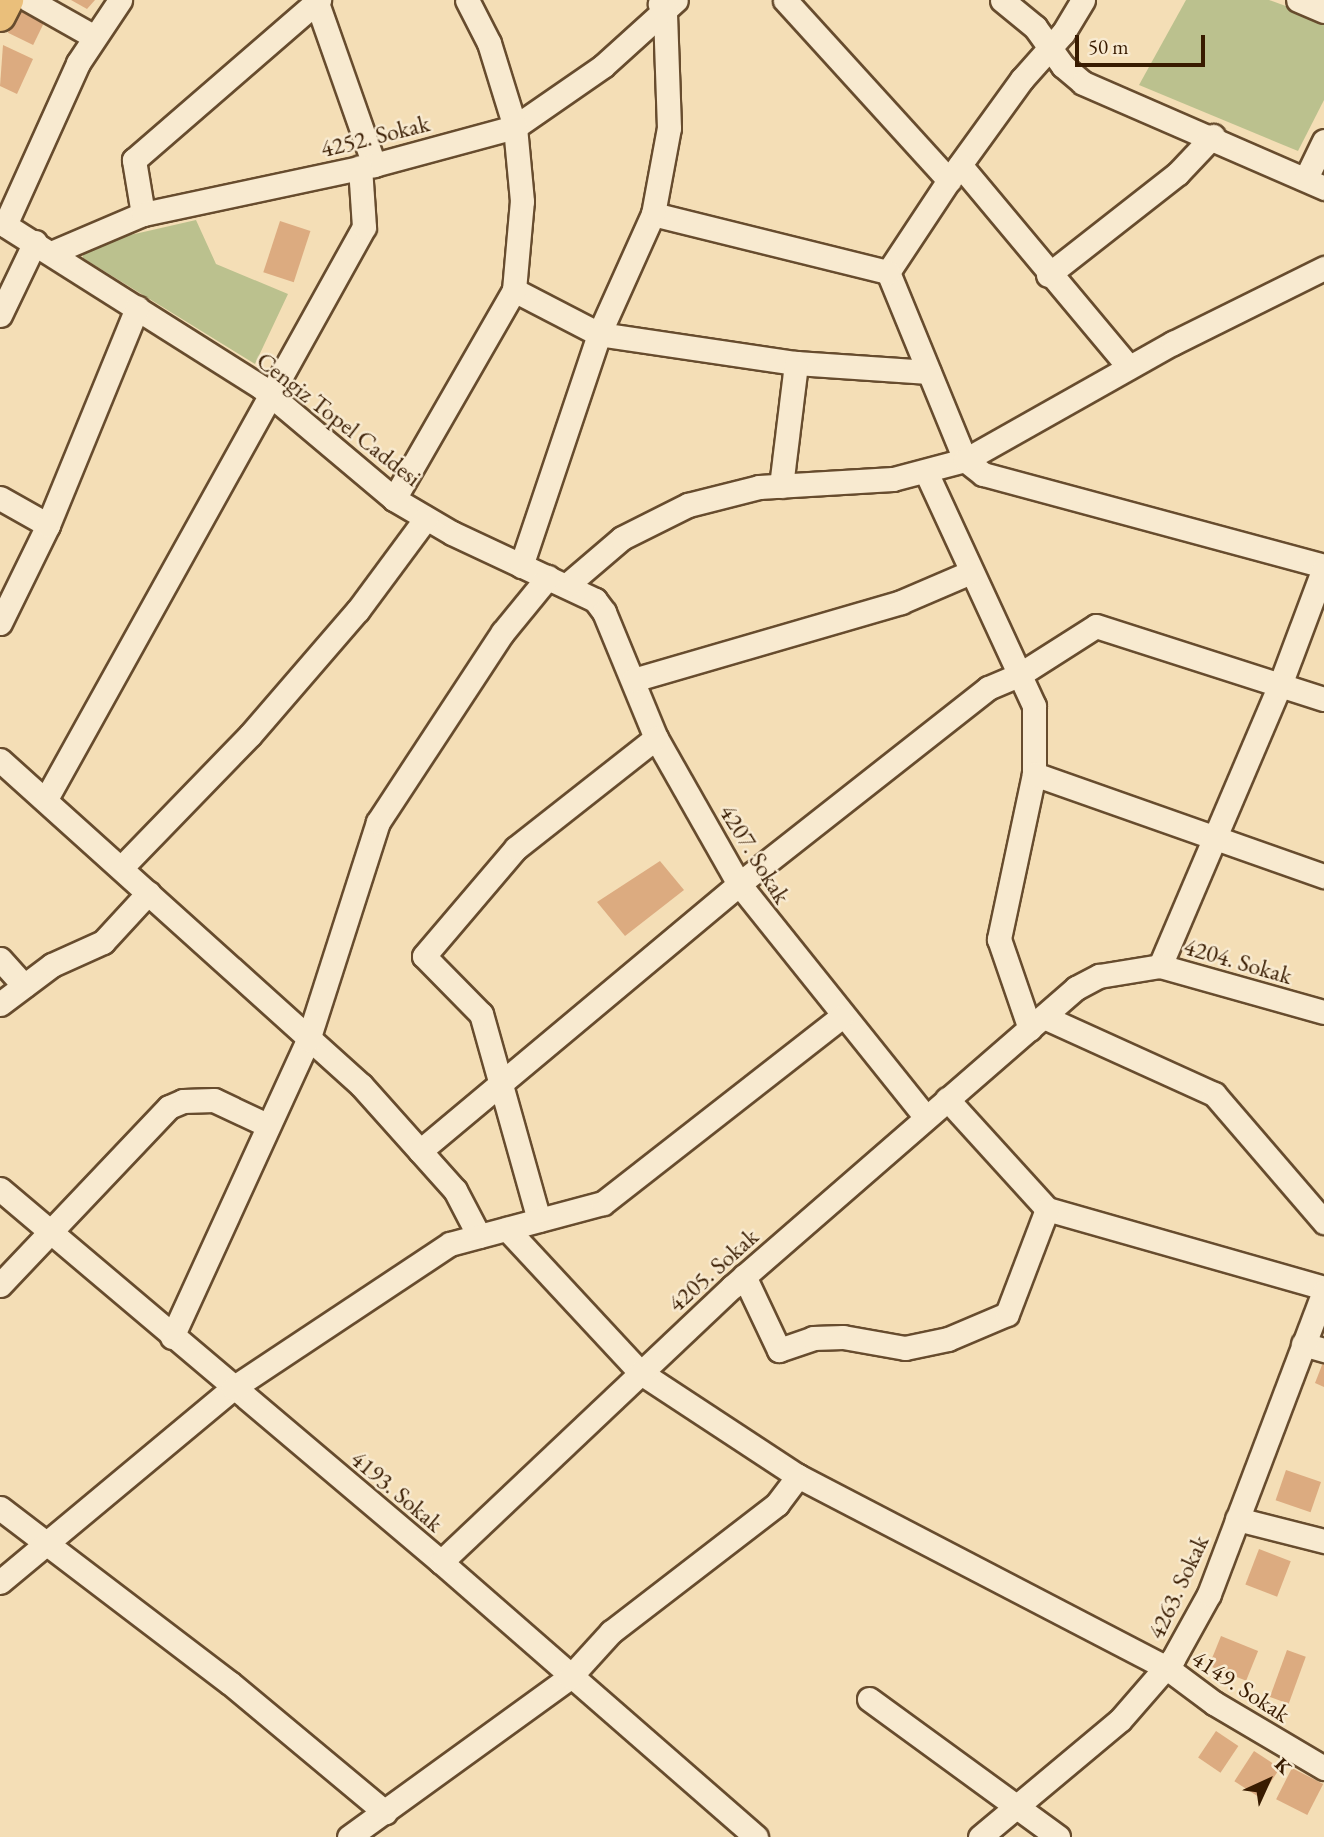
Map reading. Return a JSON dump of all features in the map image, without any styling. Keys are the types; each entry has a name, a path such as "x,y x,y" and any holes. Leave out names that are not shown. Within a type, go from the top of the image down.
{"main road":[{"path":"0,16 9,0"}],"street":[{"path":"29,0 93,36"},
{"path":"2,224 93,36 120,0"},
{"path":"394,499 514,290 522,201 515,127 489,43 467,0"},
{"path":"785,0 955,172 1129,367"},
{"path":"1002,0 1035,27 1063,66 1083,83 1213,136 1315,183 1324,141"},
{"path":"888,272 955,172 1022,79 1051,48 1083,0"},
{"path":"1298,0 1324,11"},
{"path":"46,799 268,393 364,227 367,166 318,1 134,160 143,214"},
{"path":"521,566 599,334 653,214 669,128 666,4"},
{"name":"4252. Sokak","path":"43,247 143,214 367,166 515,127 572,90 666,4"},
{"path":"1048,275 1178,173 1213,136"},
{"path":"653,214 888,272"},
{"name":"Cengiz Topel Caddesi","path":"2,224 43,247 268,393 394,499 521,566 566,585"},
{"path":"0,315 43,247"},
{"path":"172,1337 308,1040 378,822 503,632 566,585 622,538 653,520 727,493 781,486 864,483 926,472 965,460 1129,367 1324,268"},
{"path":"888,272 965,460 983,474 1324,567 1280,685 1160,966"},
{"path":"514,290 599,334 796,363 929,372"},
{"path":"0,623 48,525 138,308"},
{"path":"781,486 796,363"},
{"path":"926,472 1034,706 1034,774 999,939 1037,1023 1214,1094 1324,1222"},
{"path":"0,498 48,525"},
{"path":"121,868 250,735 358,610 426,518"},
{"path":"633,680 901,602 971,572"},
{"name":"4207. Sokak","path":"566,585 604,612 656,737 739,884 841,1017 926,1117"},
{"path":"420,1151 739,884 988,688 1019,675 1096,626 1324,699"},
{"path":"539,1220 502,1080 481,1014 424,956 516,848 656,737"},
{"path":"0,760 360,1085 455,1190 479,1236"},
{"path":"1034,774 1217,836 1324,876"},
{"path":"0,1004 52,965 103,942 148,893"},
{"path":"0,959 24,986"},
{"name":"4204. Sokak","path":"1037,1023 1076,988 1099,976 1160,966 1324,1012"},
{"path":"0,1582 233,1388 450,1244 603,1203 841,1017"},
{"name":"4205. Sokak","path":"441,1562 744,1276 1037,1023"},
{"path":"0,1286 130,1144 169,1107 199,1098 214,1100 267,1125"},
{"path":"947,1099 1047,1209 1324,1290"},
{"name":"4193. Sokak","path":"0,1189 441,1562 756,1837"},
{"path":"744,1276 779,1349 813,1338 905,1348 948,1339 1007,1314 1047,1209"},
{"name":"4149. Sokak","path":"507,1228 641,1373 798,1476 1167,1668 1214,1703 1324,1768"},
{"name":"4263. Sokak","path":"980,1837 1120,1720 1167,1668 1203,1607 1237,1519 1314,1347 1324,1290"},
{"path":"349,1837 570,1677 611,1632 777,1504 798,1476"},
{"path":"0,1508 48,1543 385,1812"},
{"path":"1237,1519 1324,1541"},
{"path":"869,1699 1014,1808 1058,1837"}],"green space":[{"path":"1186,0 1269,0 1324,20 1324,100 1298,151 1139,85"},
{"path":"196,220 216,264 288,294 255,364 83,258 82,246"}],"building":[{"path":"71,0 95,0 87,9"},
{"path":"22,4 47,16 33,45 8,33"},
{"path":"3,45 33,59 17,94 0,86"},
{"path":"280,221 310,231 294,282 263,272"},
{"path":"660,861 684,890 625,936 597,902"},
{"path":"1324,1360 1324,1387 1315,1383"},
{"path":"1286,1470 1321,1482 1311,1512 1276,1500"},
{"path":"1259,1549 1291,1561 1277,1597 1245,1584"},
{"path":"1221,1636 1258,1651 1246,1681 1209,1666"},
{"path":"1287,1650 1306,1657 1289,1704 1270,1697"},
{"path":"1216,1731 1238,1746 1220,1773 1198,1758"},
{"path":"1254,1751 1280,1768 1260,1798 1234,1781"},
{"path":"1292,1768 1323,1784 1307,1815 1276,1799"}]}
